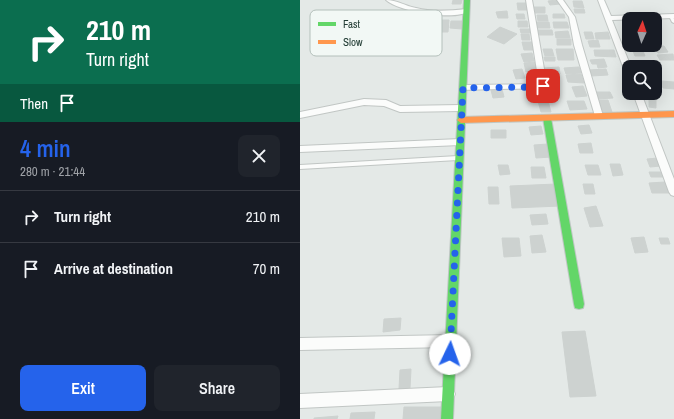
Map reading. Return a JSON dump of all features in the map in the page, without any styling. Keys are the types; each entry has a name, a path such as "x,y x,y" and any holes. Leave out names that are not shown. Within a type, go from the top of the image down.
{"main road":[{"path":"447,419 467,0"},
{"path":"461,120 674,114"},
{"path":"547,118 579,304"}],"street":[{"path":"389,0 401,7 417,10"},
{"path":"463,88 543,86 530,0"},
{"path":"560,0 572,17 578,45 599,116"},
{"path":"601,0 624,60"},
{"path":"442,14 466,12"},
{"path":"608,18 673,18"},
{"path":"641,100 674,192"},
{"path":"300,114 314,113 340,106 365,102 385,103 400,109 461,108"},
{"path":"300,149 460,142"},
{"path":"300,344 451,341"},
{"path":"300,401 448,394"}],"lane":[{"path":"300,167 459,158"}],"building":[{"path":"453,0 462,0 461,4 452,4"},
{"path":"557,0 560,4 550,5 548,1"},
{"path":"573,1 582,1 584,8 574,7"},
{"path":"517,3 526,3 527,10 518,10"},
{"path":"534,7 545,7 545,13 535,13"},
{"path":"574,9 584,9 585,13 575,13"},
{"path":"507,11 508,18 498,18 496,12"},
{"path":"516,14 524,14 525,19 517,19"},
{"path":"553,14 564,14 565,18 553,18"},
{"path":"537,15 547,15 548,21 538,21"},
{"path":"442,20 449,20 448,32 442,32"},
{"path":"451,21 462,21 462,29 450,28"},
{"path":"518,21 527,21 528,27 518,27"},
{"path":"536,22 549,22 550,28 536,28"},
{"path":"553,22 567,22 569,28 554,28"},
{"path":"500,27 517,34 504,44 487,37"},
{"path":"520,29 530,29 531,33 521,33"},
{"path":"537,30 552,30 553,35 537,35"},
{"path":"568,31 570,38 556,38 555,32"},
{"path":"584,32 592,32 594,39 586,39"},
{"path":"608,32 610,39 596,39 595,33"},
{"path":"521,34 529,34 530,40 522,40"},
{"path":"557,39 571,39 571,45 557,45"},
{"path":"598,40 600,47 590,47 588,41"},
{"path":"522,42 532,42 533,50 524,50"},
{"path":"662,46 664,46 668,52 658,53 662,52"},
{"path":"543,49 552,49 554,56 545,56"},
{"path":"556,49 573,49 574,60 558,60"},
{"path":"594,50 614,50 616,57 595,56"},
{"path":"633,52 643,52 645,56 635,56"},
{"path":"532,53 534,61 524,62 521,54"},
{"path":"673,54 674,60 660,60 657,55"},
{"path":"544,57 555,57 555,61 545,61"},
{"path":"604,59 607,67 598,68 597,64 592,64 590,60"},
{"path":"535,62 538,71 526,72 524,63"},
{"path":"559,67 560,74 545,75 544,68"},
{"path":"579,67 581,73 566,74 564,68"},
{"path":"522,69 525,78 516,79 513,70"},
{"path":"606,69 608,75 591,76 589,70"},
{"path":"581,74 584,83 568,82 566,75"},
{"path":"662,81 674,82 674,89 663,88"},
{"path":"583,86 587,96 576,97 572,87"},
{"path":"502,89 504,97 493,98 491,90"},
{"path":"595,92 610,92 613,98 597,99"},
{"path":"597,100 608,100 612,112 601,113"},
{"path":"649,100 656,100 656,108 649,107"},
{"path":"538,101 548,101 551,112 541,112"},
{"path":"567,101 584,101 587,109 570,110"},
{"path":"589,125 592,133 581,134 578,126"},
{"path":"541,126 543,134 531,135 529,127"},
{"path":"491,130 506,130 506,138 491,138"},
{"path":"591,143 593,153 580,153 578,144"},
{"path":"548,144 551,157 536,158 534,145"},
{"path":"658,158 661,166 650,167 647,159"},
{"path":"610,164 620,164 623,175 613,176"},
{"path":"498,165 508,165 510,174 500,175"},
{"path":"585,165 598,165 601,175 588,175"},
{"path":"531,167 544,167 546,178 532,178"},
{"path":"649,172 661,172 663,177 651,177"},
{"path":"665,182 669,193 652,193 649,183"},
{"path":"556,184 560,206 512,208 510,186"},
{"path":"583,184 593,184 595,194 585,194"},
{"path":"488,187 498,187 499,204 489,204"},
{"path":"596,206 603,226 590,227 584,208"},
{"path":"546,214 548,224 532,225 530,215"},
{"path":"542,235 546,252 532,253 530,236"},
{"path":"644,237 648,252 635,253 631,238"},
{"path":"502,238 519,238 521,256 504,257"},
{"path":"659,238 668,238 670,244 661,244"},
{"path":"401,318 400,330 383,332 384,319"},
{"path":"585,331 596,396 570,397 562,332"},
{"path":"411,369 410,388 399,389 400,370"},
{"path":"404,407 441,407 440,419 403,419"},
{"path":"375,412 374,419 350,419 351,413"},
{"path":"338,416 337,419 314,419 314,418"}],"traffic: fast":[{"path":"447,419 467,0"},
{"path":"547,118 579,304"}],"traffic: slow":[{"path":"461,120 674,114"}],"route":[{"path":"450,354 463,88 543,86"}]}
